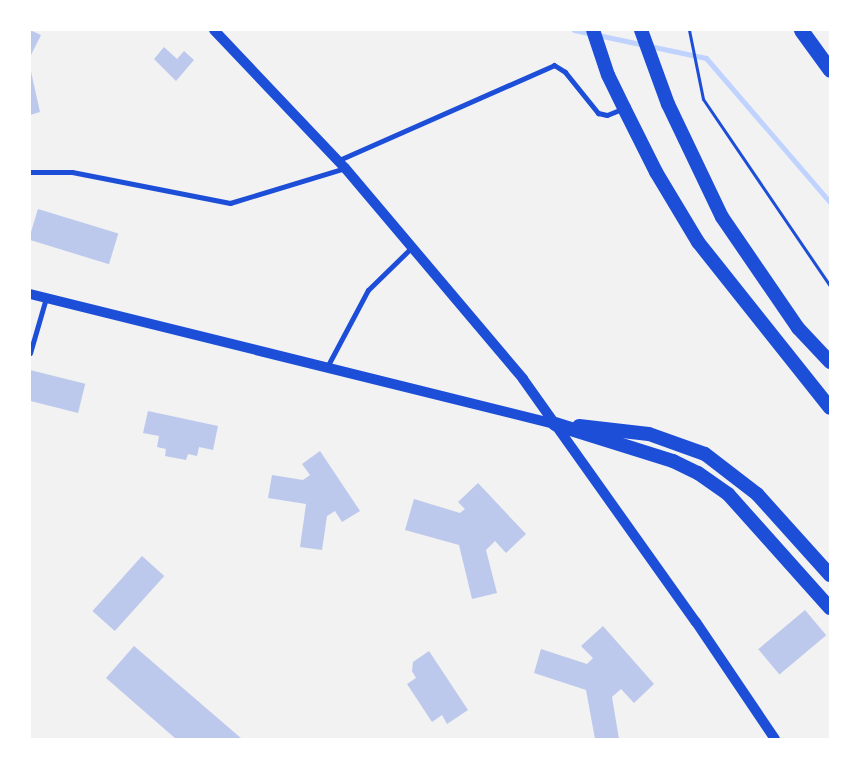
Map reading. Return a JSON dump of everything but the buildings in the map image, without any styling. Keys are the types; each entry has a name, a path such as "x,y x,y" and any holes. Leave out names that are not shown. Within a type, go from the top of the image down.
{"highway":[{"path":"592,30 608,75 624,108 656,172 698,242 830,408"},
{"path":"641,30 662,88 722,218 798,328 830,362"},
{"path":"801,30 830,70"},
{"path":"556,424 649,434 706,454 757,494 830,576"},
{"path":"556,424 634,452 673,461 698,473 728,494 830,608"}],"main road":[{"path":"214,30 342,164 410,248 523,379 776,739"},
{"path":"30,294 556,424"}],"street":[{"path":"30,172 72,172 230,203 342,164 554,65 565,72 598,113 606,115 624,108"},
{"path":"327,367 368,290 410,248"},
{"path":"30,353 46,298"}],"path":[{"path":"689,30 703,100 830,286"}],"waterway":[{"path":"574,30 706,58 830,202"}]}
